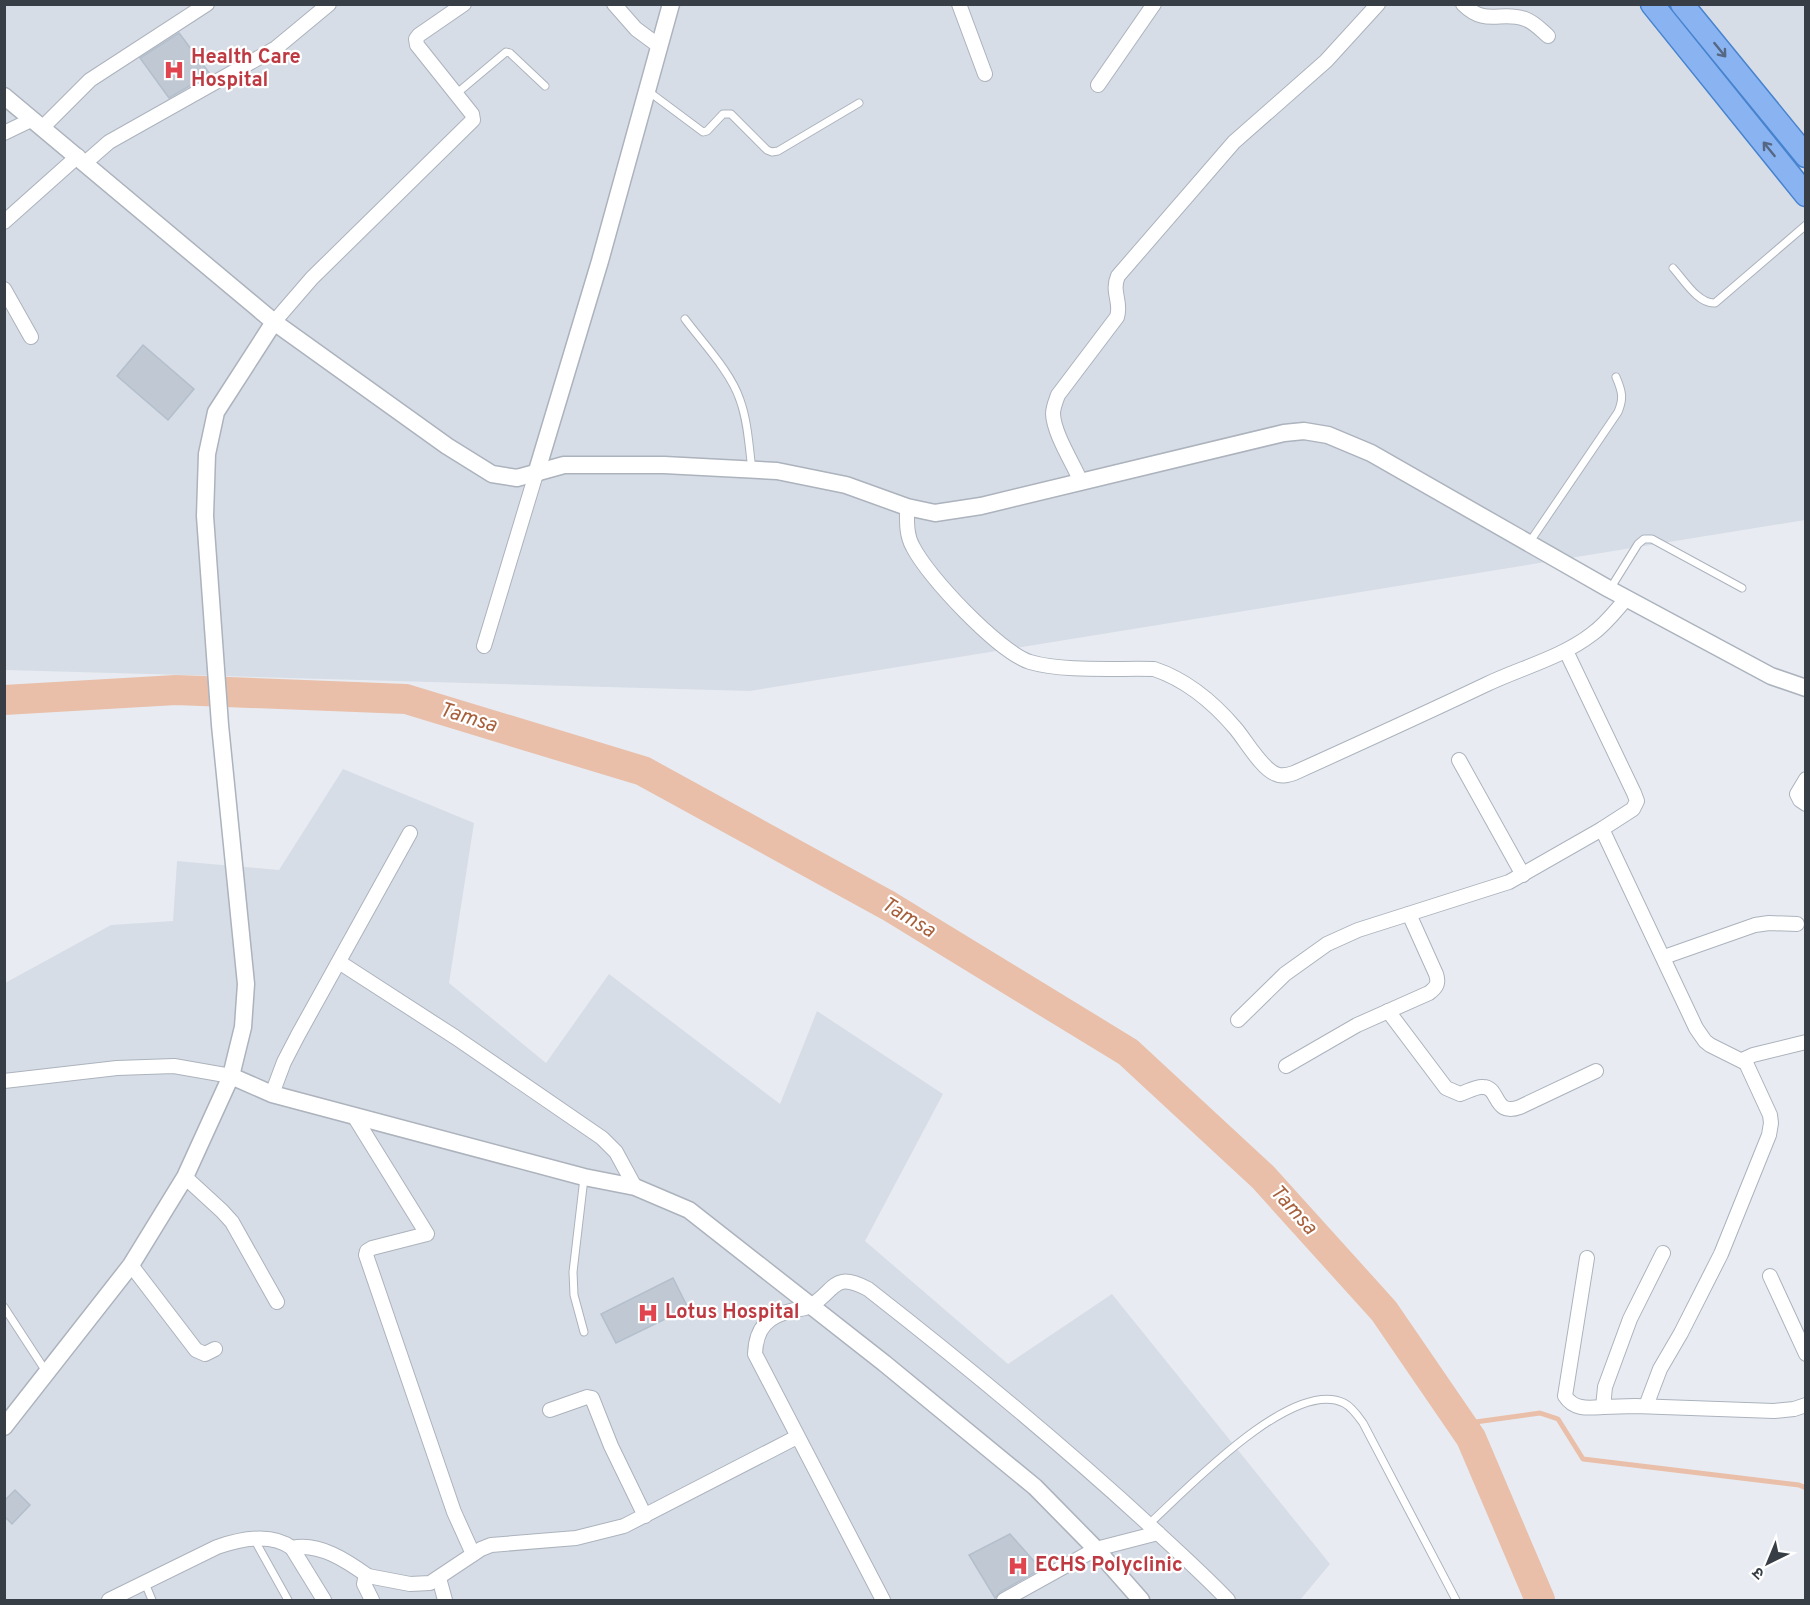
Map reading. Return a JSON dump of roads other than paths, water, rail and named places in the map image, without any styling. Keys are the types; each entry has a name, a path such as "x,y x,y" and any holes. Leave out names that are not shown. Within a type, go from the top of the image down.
{"highway":[{"path":"1652,4 1806,195"},
{"path":"1682,4 1806,156"}],"street":[{"path":"4,133 37,124 90,80 207,4"},
{"path":"4,222 81,160 276,48 302,29 329,4"},
{"path":"4,1427 131,1265 185,1177 231,1076 243,1027 246,984 220,725 211,574 205,516 207,454 216,412 274,322 319,271 473,120 472,114 417,45 416,39 465,4"},
{"path":"614,4 632,25 658,46"},
{"path":"484,646 600,261 671,4"},
{"path":"958,4 985,74"},
{"path":"1098,85 1154,4"},
{"path":"1081,482 1056,428 1053,416 1054,407 1058,395 1117,317 1120,310 1114,284 1118,276 1247,129 1326,61 1378,4"},
{"path":"1464,4 1472,12 1485,18 1520,17 1548,36"},
{"path":"4,96 274,322 447,446 492,474 517,478 564,465 664,465 777,471 846,485 907,507 935,513 981,506 1284,433 1304,431 1328,435 1371,453 1609,590 1771,676 1806,688"},
{"path":"4,289 32,337"},
{"path":"907,507 909,539 920,560 947,592 1004,647 1028,661 1054,667 1154,669 1166,672 1190,686 1206,699 1234,727 1267,768 1275,774 1284,776 1436,710 1509,674 1566,651 1603,625 1627,598"},
{"path":"1238,1020 1270,988 1315,952 1341,937 1498,887 1602,830 1633,809 1637,801 1566,651"},
{"path":"1459,760 1523,875"},
{"path":"1806,779 1797,794 1806,804"},
{"path":"1602,830 1696,1028 1705,1041 1742,1060 1749,1068 1770,1115 1770,1129 1721,1254 1660,1369 1646,1406"},
{"path":"272,1094 284,1062 410,833"},
{"path":"1286,1066 1357,1025 1436,988 1438,984 1436,974 1409,914"},
{"path":"1664,957 1755,924 1797,924"},
{"path":"339,962 455,1037 602,1138 616,1152 635,1187"},
{"path":"1388,1011 1446,1088 1460,1094 1481,1086 1486,1087 1500,1105 1507,1109 1520,1107 1596,1071"},
{"path":"1742,1060 1806,1042"},
{"path":"4,1081 117,1068 174,1066 231,1076 272,1094 584,1177 635,1187 689,1210 884,1363 1035,1487 1096,1549 1141,1600"},
{"path":"354,1116 427,1234 372,1248 367,1251 366,1255 454,1512 473,1554"},
{"path":"185,1177 232,1222 277,1302"},
{"path":"1603,1407 1605,1387 1630,1319 1663,1253"},
{"path":"1587,1258 1565,1396 1569,1403 1584,1408 1646,1406 1774,1411 1806,1405"},
{"path":"131,1265 196,1350 205,1354 215,1348"},
{"path":"1770,1276 1806,1354"},
{"path":"883,1600 755,1354 759,1330 780,1313 811,1307 830,1288 845,1281 868,1289 1006,1399 1205,1575 1228,1600"},
{"path":"550,1410 586,1397 592,1398 611,1446 645,1516"},
{"path":"292,1548 304,1545 344,1558 368,1576 418,1585 430,1583 473,1554 491,1545 591,1536 624,1526 797,1437"},
{"path":"1004,1600 1096,1549 1154,1529"},
{"path":"109,1600 217,1547 234,1541 273,1539 285,1542 292,1548 324,1600"},
{"path":"368,1576 364,1584 372,1600"},
{"path":"439,1578 445,1600"}],"lane":[{"path":"456,94 506,52 510,53 545,86"},
{"path":"647,89 698,131 707,131 723,114 731,114 767,150 772,152 778,151 859,103"},
{"path":"1673,268 1700,298 1708,303 1715,303 1806,225"},
{"path":"685,319 716,360 740,398 752,470"},
{"path":"1529,543 1618,412 1623,400 1616,377"},
{"path":"1609,590 1638,544 1644,539 1652,539 1742,588"},
{"path":"584,1177 573,1272 574,1295 584,1332"},
{"path":"4,1307 47,1372"},
{"path":"1154,1529 1227,1452 1253,1431 1298,1405 1311,1401 1337,1400 1346,1403 1362,1423 1456,1600"},
{"path":"254,1539 288,1600"},
{"path":"145,1583 152,1600"}],"waterway":[{"name":"Tamsa","path":"4,700 176,690 406,699 643,771 889,906 1128,1052 1263,1177 1384,1311 1471,1438 1540,1600"},
{"path":"1461,1424 1540,1413 1558,1419 1583,1459 1799,1485 1806,1488"}],"place":[{"name":"Health Care Hospital","path":"174,70"},
{"name":"Lotus Hospital","path":"648,1313"},
{"name":"ECHS Polyclinic","path":"1018,1566"}]}
